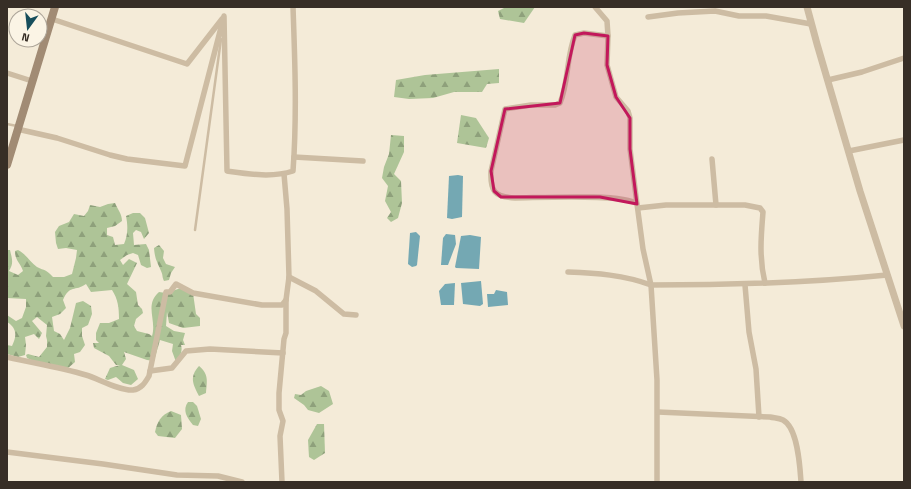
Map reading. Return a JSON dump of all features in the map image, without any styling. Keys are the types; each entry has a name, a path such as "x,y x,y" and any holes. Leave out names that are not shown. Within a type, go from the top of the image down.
{"main road":[{"path":"7,165 55,7"}],"street":[{"path":"224,16 227,171 250,174 284,174 293,171 294,157 295,45 293,7"},
{"path":"595,7 606,21 608,36 607,65 616,97 628,111 630,118 630,149 643,249 651,285 658,412 657,482"},
{"path":"807,7 860,191 904,326"},
{"path":"648,17 678,13 715,11 739,16 766,16 812,24"},
{"path":"52,19 187,64 224,16"},
{"path":"17,128 68,141 110,155 134,160 185,166 224,16"},
{"path":"608,36 584,33 575,35 570,51 560,103 555,105 531,105 505,109 490,181 494,191 501,197 600,197 634,201 638,206"},
{"path":"828,80 862,72 904,58"},
{"path":"7,73 32,82"},
{"path":"849,151 904,140"},
{"path":"294,157 362,161"},
{"path":"712,159 716,205"},
{"path":"282,482 280,436 282,421 279,410 279,393 286,333 286,300 289,277 287,209 284,174"},
{"path":"638,206 716,205 755,206 760,208 763,212 760,253 761,267 765,283"},
{"path":"568,272 611,275 637,280 651,285 745,285 887,275"},
{"path":"289,277 316,291 344,314 356,315"},
{"path":"7,357 85,374 132,390 145,384 150,371 166,292 170,292 176,284 193,293 262,305 282,305 286,300"},
{"path":"745,285 749,332 756,369 759,417"},
{"path":"150,371 172,368 186,351 210,349 283,353"},
{"path":"658,412 770,417 783,420 790,428 798,450 801,482"},
{"path":"7,452 160,473 189,476 218,476 233,481 242,482"}],"lane":[{"path":"195,230 224,16"},
{"path":"7,124 17,128"}],"highlighted area":[{"path":"584,33 608,36 607,65 616,97 630,118 630,149 637,204 600,197 501,197 494,191 491,171 505,109 560,103 575,35"}],"green space":[{"path":"506,7 535,7 524,23 500,19 498,11"},
{"path":"499,69 499,83 487,84 482,92 454,92 433,98 409,99 394,97 396,80 425,75"},
{"path":"461,115 476,118 489,138 486,148 457,143"},
{"path":"391,135 404,136 404,152 394,174 401,181 402,203 398,218 391,222 387,218 391,212 385,201 388,186 382,178 389,154"},
{"path":"115,203 121,214 122,221 115,226 107,228 107,235 113,237 115,245 124,244 127,230 126,216 133,213 140,213 145,218 149,233 144,239 141,232 136,230 133,233 134,245 146,244 149,250 151,267 147,268 141,265 138,255 133,253 120,260 123,265 129,259 137,263 127,284 136,292 138,305 142,309 143,313 136,319 134,326 137,331 152,336 152,302 159,292 166,293 181,288 193,293 196,314 200,318 200,326 183,328 169,323 167,312 166,326 174,331 185,333 183,340 185,345 181,345 180,356 176,362 172,351 173,344 160,340 154,361 124,352 126,359 122,365 134,370 138,379 131,385 123,383 116,377 108,380 105,379 110,368 120,365 116,365 109,356 94,348 93,343 99,343 96,340 96,333 100,323 109,323 119,319 118,304 112,290 91,292 86,284 70,290 63,300 66,308 60,314 52,317 54,331 60,334 64,340 70,328 76,303 83,301 91,306 92,314 88,325 82,328 82,336 85,345 80,352 74,354 75,362 67,369 38,363 27,358 26,355 28,354 39,357 47,347 47,325 37,317 32,321 42,333 39,339 34,334 25,337 25,355 18,357 7,354 7,345 12,346 15,339 15,332 13,327 7,322 7,315 16,321 22,318 26,307 26,299 7,298 7,250 10,250 12,261 12,266 9,271 18,275 23,271 16,257 15,251 18,250 37,267 47,271 53,277 64,277 72,274 77,250 66,248 58,249 55,232 59,226 69,222 74,214 84,216 90,205 100,207"},
{"path":"159,245 164,251 163,258 166,264 175,267 169,280 164,281 156,258 154,248"},
{"path":"199,366 206,375 207,381 206,393 199,396 195,388 193,377"},
{"path":"321,386 329,391 333,404 319,413 308,410 294,398 295,394 301,395 306,391"},
{"path":"188,402 193,402 197,406 201,419 198,426 193,425 187,417 185,408"},
{"path":"171,411 181,415 182,429 175,438 158,436 155,432 158,422 162,417"},
{"path":"317,424 324,424 325,453 314,460 309,457 308,440"}],"water":[{"path":"449,176 463,176 462,217 452,219 447,218"},
{"path":"416,232 420,236 417,265 412,267 408,264 410,233"},
{"path":"446,234 455,235 456,244 448,265 441,265 443,238"},
{"path":"470,235 481,237 479,269 456,268 461,236"},
{"path":"481,281 483,304 480,306 463,304 461,283"},
{"path":"455,283 454,305 441,305 439,291 445,284"},
{"path":"496,290 507,292 508,305 488,307 487,294 494,294"}]}
